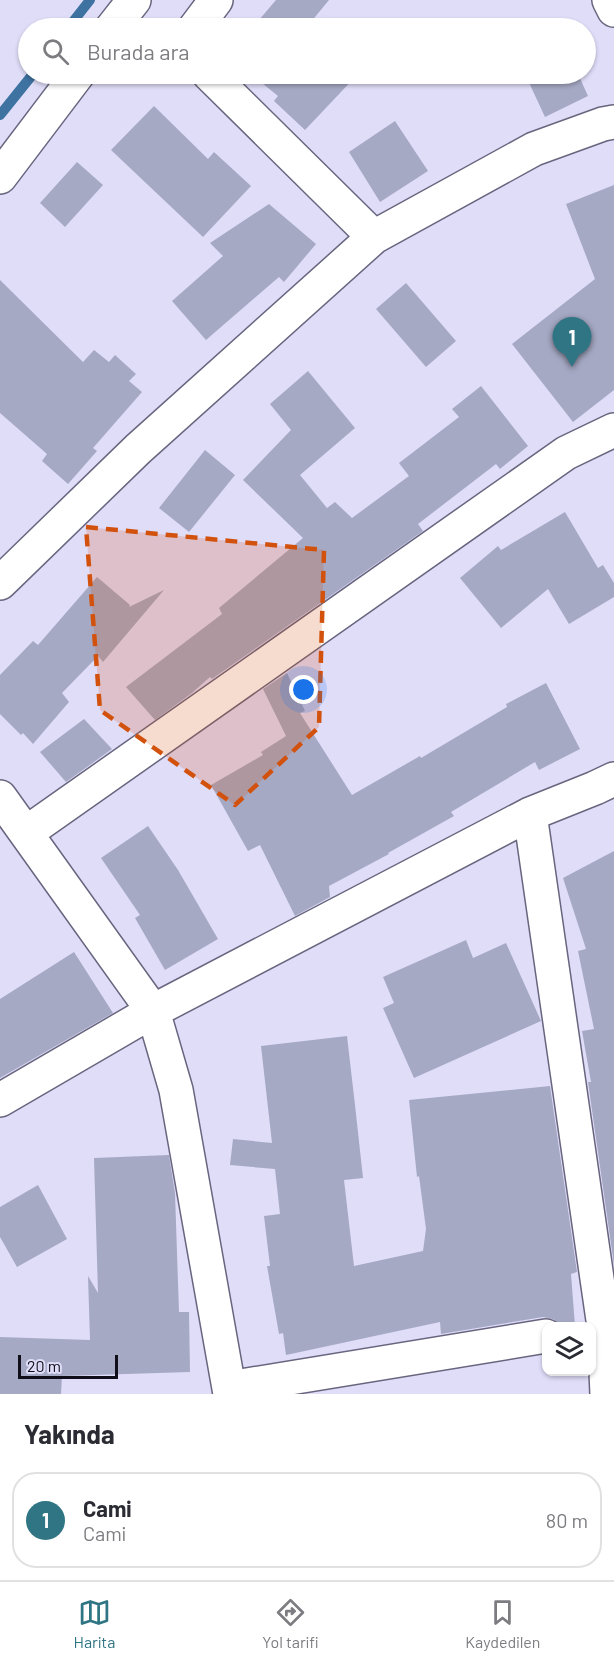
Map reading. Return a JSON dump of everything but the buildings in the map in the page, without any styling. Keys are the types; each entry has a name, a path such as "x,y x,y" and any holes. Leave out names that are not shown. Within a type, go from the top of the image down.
{"street":[{"path":"120,18 134,0"},
{"path":"202,18 216,0"},
{"path":"609,0 614,10"},
{"path":"0,177 70,84"},
{"path":"219,84 374,237"},
{"path":"0,583 138,449 374,237 534,149 614,122"},
{"path":"26,833 567,453 614,430"},
{"path":"0,1100 153,1011 530,814 614,779"},
{"path":"0,797 153,1011 176,1090 230,1391 542,1337"},
{"path":"530,814 607,1294 598,1328 607,1394"}],"highlighted area":[{"path":"86,527 324,550 319,727 235,805 100,710"}],"waterway":[{"path":"76,18 90,0"},
{"path":"0,115 25,84"}],"place":[{"name":"Cami","path":"572,367"}]}
